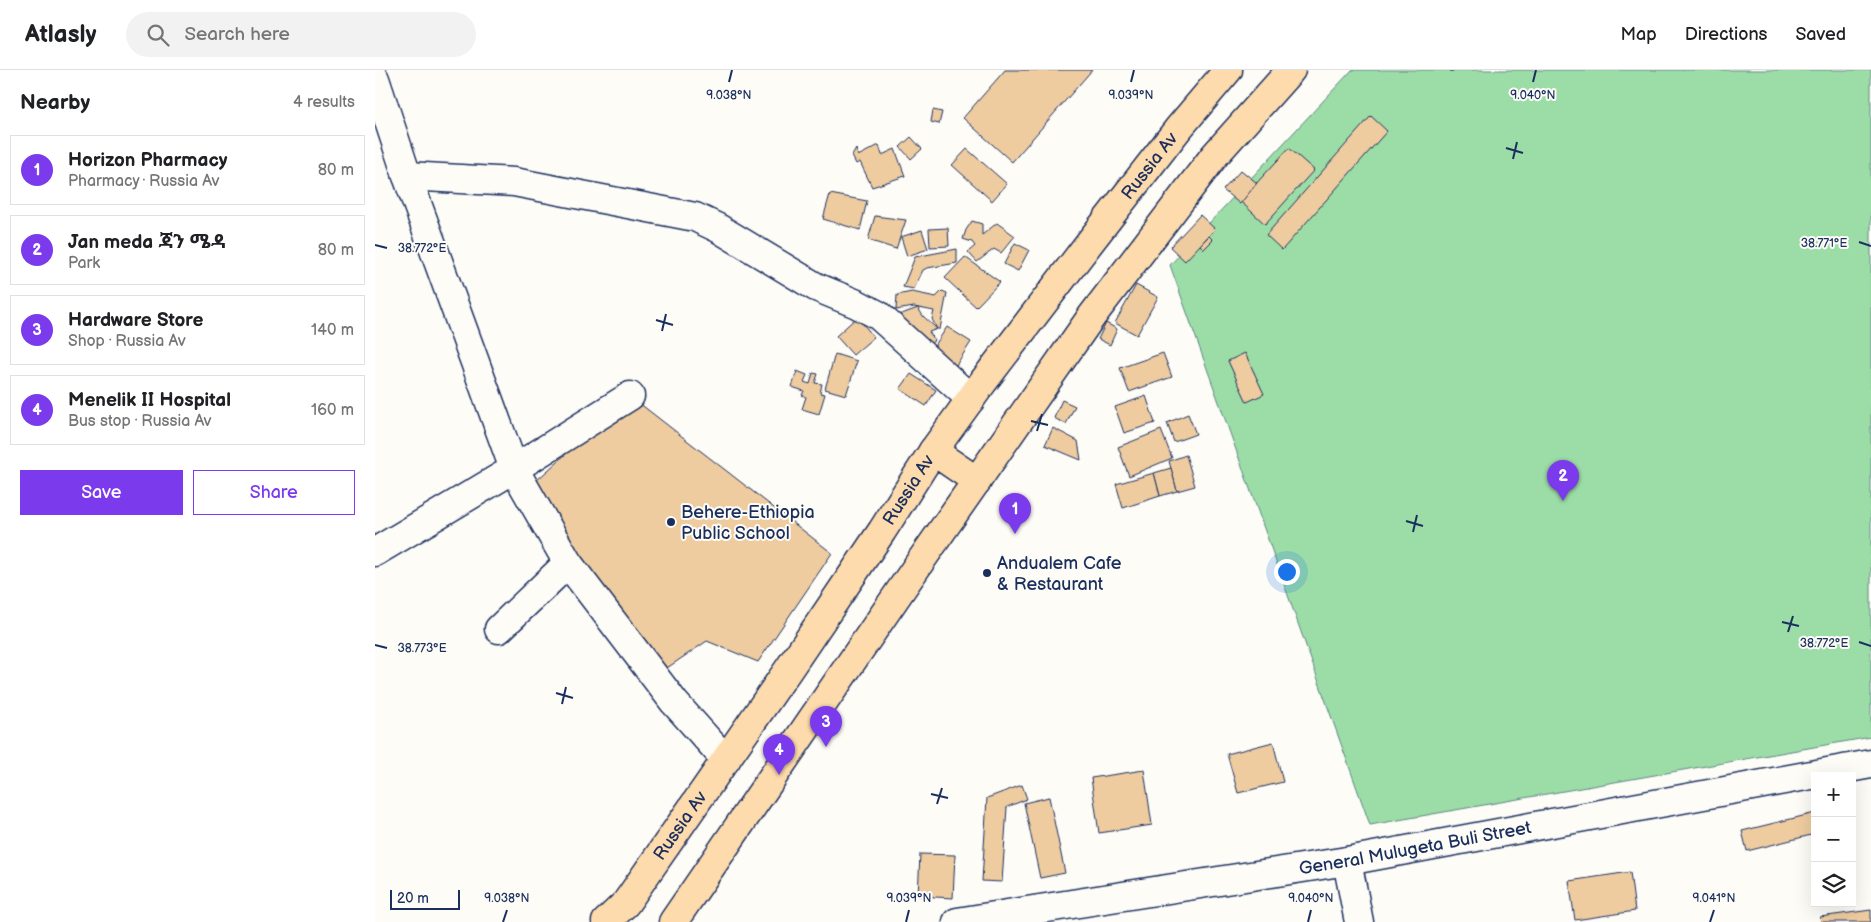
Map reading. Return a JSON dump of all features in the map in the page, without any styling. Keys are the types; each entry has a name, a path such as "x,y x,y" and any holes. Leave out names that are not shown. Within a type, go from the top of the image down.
{"main road":[{"name":"Russia Av","path":"606,922 627,903 882,531 933,451 1093,238 1178,129 1228,70"},
{"path":"673,922 1092,316 1215,155 1291,70"},
{"path":"933,451 977,481"}],"street":[{"path":"375,79 407,176 514,469 568,563 674,702 726,760"},
{"path":"407,176 514,182 695,217 816,287 878,315 971,399"},
{"path":"375,552 514,469 630,396"},
{"path":"499,629 568,563"},
{"name":"General Mulugeta Buli Street","path":"957,922 1347,861 1871,764"},
{"path":"1347,861 1359,922"}],"green space":[{"path":"1352,70 1871,70 1871,737 1370,825 1170,265"}],"building":[{"path":"1005,70 1092,70 1012,162 963,118"},
{"path":"933,110 942,112 939,124 931,122"},
{"path":"1371,116 1387,131 1282,250 1266,235"},
{"path":"911,137 922,149 911,159 900,147"},
{"path":"879,145 882,155 895,149 905,176 872,187 860,162 856,164 852,156 856,149 858,156"},
{"path":"1289,148 1314,170 1265,224 1240,201"},
{"path":"967,149 1007,184 992,201 952,165"},
{"path":"1241,170 1257,183 1240,204 1223,190"},
{"path":"830,194 867,201 860,230 823,219"},
{"path":"1200,215 1215,229 1185,261 1170,247"},
{"path":"875,216 906,220 896,249 868,240"},
{"path":"972,221 982,224 982,235 997,223 1015,236 1001,253 994,249 977,262 968,252 975,246 972,242 963,239"},
{"path":"948,228 949,246 930,247 929,229"},
{"path":"922,230 928,249 907,256 901,237"},
{"path":"1209,236 1213,240 1204,249 1200,245"},
{"path":"1015,243 1029,250 1018,271 1004,264"},
{"path":"957,249 957,263 927,268 923,270 914,289 903,287 915,257"},
{"path":"965,257 1000,282 976,307 945,278"},
{"path":"1136,285 1158,297 1137,335 1115,323"},
{"path":"942,291 947,293 940,329 937,329 932,319 934,311 914,307 896,310 897,295 912,292 936,297"},
{"path":"918,308 923,316 937,329 929,332 935,340 920,352 902,328 899,315"},
{"path":"857,317 874,337 853,355 836,336"},
{"path":"1106,323 1117,329 1110,345 1098,339"},
{"path":"947,327 971,342 942,387 918,371"},
{"path":"1163,353 1172,377 1129,392 1120,368"},
{"path":"1245,353 1264,394 1247,402 1228,361"},
{"path":"835,354 857,361 846,395 825,389"},
{"path":"797,371 807,375 804,382 810,384 813,373 818,374 815,383 822,384 820,393 825,394 819,414 802,409 806,397 802,395 804,391 792,387"},
{"path":"911,374 936,390 926,406 900,389"},
{"name":"Behere-Ethiopia Public School","path":"630,396 832,553 758,662 707,641 664,670 526,490"},
{"path":"1146,396 1155,423 1124,433 1115,407"},
{"path":"1062,400 1075,406 1066,424 1054,418"},
{"path":"1188,414 1196,434 1174,442 1167,423"},
{"path":"1053,428 1078,441 1081,460 1045,445"},
{"path":"1161,430 1172,458 1129,476 1118,447"},
{"path":"1186,455 1195,486 1177,491 1169,461"},
{"path":"1171,468 1177,491 1160,496 1154,473"},
{"path":"1154,473 1160,496 1123,508 1116,484"},
{"path":"1273,742 1283,782 1238,793 1227,754"},
{"path":"1144,770 1152,825 1099,833 1091,778"},
{"path":"1022,785 1027,799 1007,807 1002,882 982,881 987,798"},
{"path":"1049,797 1065,873 1040,878 1024,803"},
{"path":"1811,814 1811,835 1747,851 1742,831"},
{"path":"920,854 955,855 953,898 918,896"},
{"path":"1630,872 1635,911 1575,920 1569,881"},
{"path":"1871,910 1871,922 1821,922 1820,917"}],"place":[{"name":"Jan meda ጃን ሜዳ","path":"1563,501"},
{"name":"Behere-Ethiopia Public School","path":"671,522"},
{"name":"Horizon Pharmacy","path":"1015,534"},
{"name":"Andualem Cafe & Restaurant","path":"987,573"},
{"name":"Hardware Store","path":"826,747"},
{"name":"Menelik II Hospital","path":"779,775"}]}
